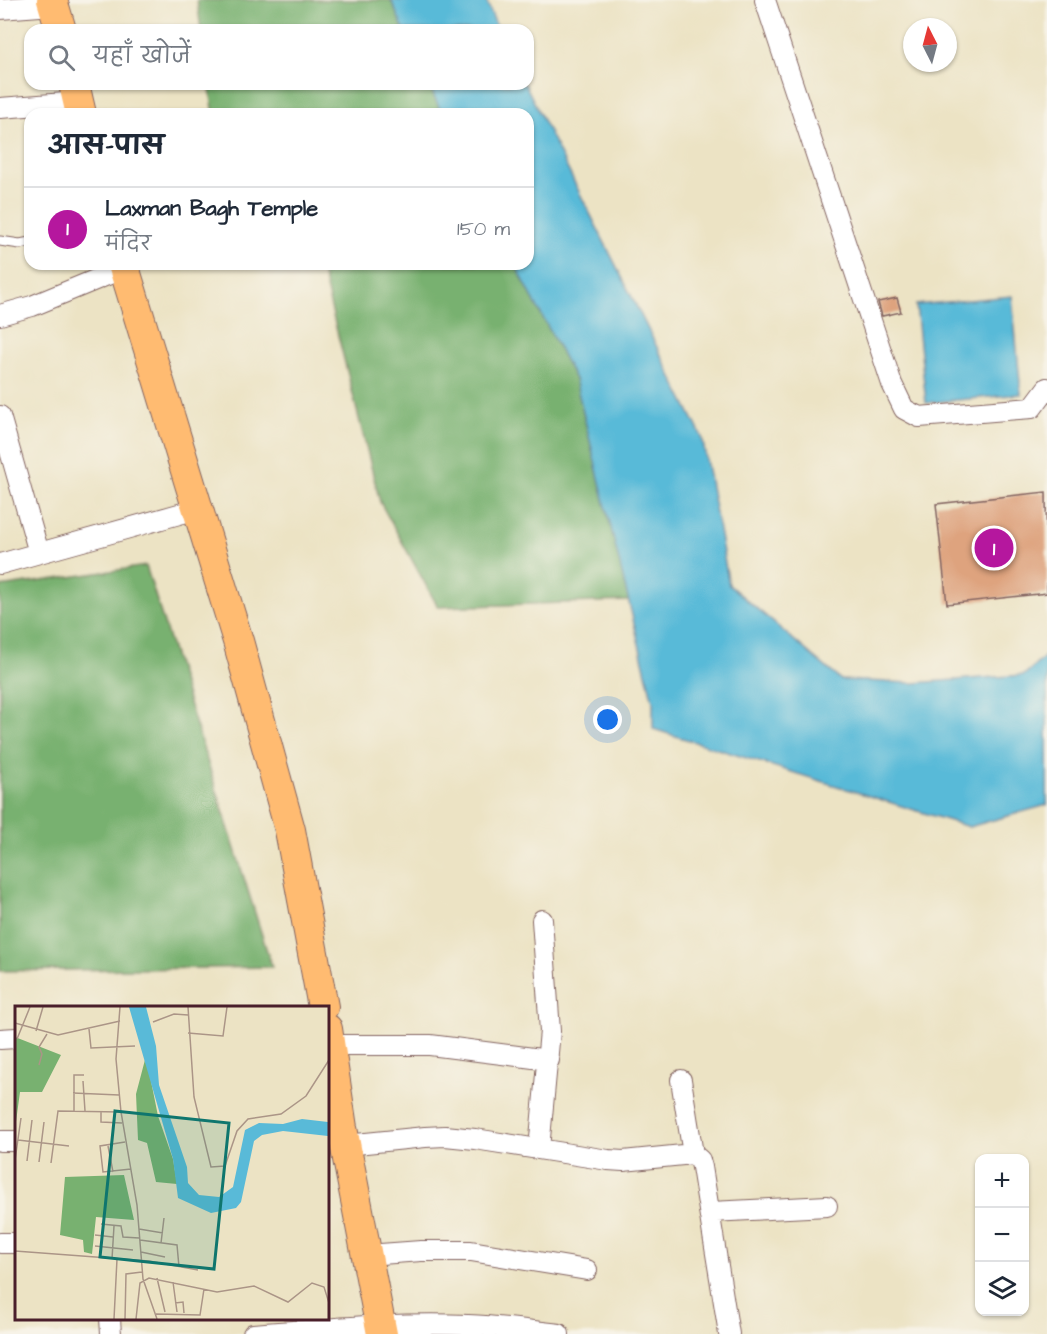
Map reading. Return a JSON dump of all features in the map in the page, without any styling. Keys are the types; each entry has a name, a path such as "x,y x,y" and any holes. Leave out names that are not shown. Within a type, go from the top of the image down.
{"main road":[{"path":"124,270 238,641 290,830 323,1006"},
{"path":"328,1037 338,1134 367,1255 381,1330"}],"street":[{"path":"765,0 892,384 904,409 919,417 1032,408 1047,388"},
{"path":"0,9 55,12"},
{"path":"0,108 78,100"},
{"path":"0,315 32,306 114,270"},
{"path":"0,416 39,553"},
{"path":"0,564 197,509"},
{"path":"539,1149 549,1060 550,1016 542,920"},
{"path":"328,1037 430,1045 549,1060"},
{"path":"0,1039 15,1038"},
{"path":"681,1080 693,1154 702,1167 711,1212 729,1334"},
{"path":"338,1134 445,1136 623,1161 693,1154"},
{"path":"711,1212 827,1206"},
{"path":"367,1255 421,1251 471,1251 587,1270"},
{"path":"110,1319 111,1334"},
{"path":"253,1334 469,1325 559,1334"}],"lane":[{"path":"0,242 24,243"}],"green space":[{"path":"197,0 391,0 401,24 200,24"},
{"path":"210,90 432,90 439,108 213,108"},
{"path":"322,270 518,270 575,379 629,601 438,607 380,502"},
{"path":"146,566 272,967 0,971 0,587"}],"water":[{"path":"391,0 486,0 496,24 401,24"},
{"path":"432,90 528,90 702,437 729,585 841,680 913,683 1024,675 1047,655 1047,805 969,827 653,729 653,702 575,379 518,270 534,270 534,108 439,108"},
{"path":"1012,296 1021,394 926,403 916,305"}],"building":[{"path":"897,298 901,312 882,316 878,302"},
{"path":"1046,492 1047,593 947,604 936,504"}],"place":[{"name":"Laxman Bagh Temple","path":"994,548"}]}
